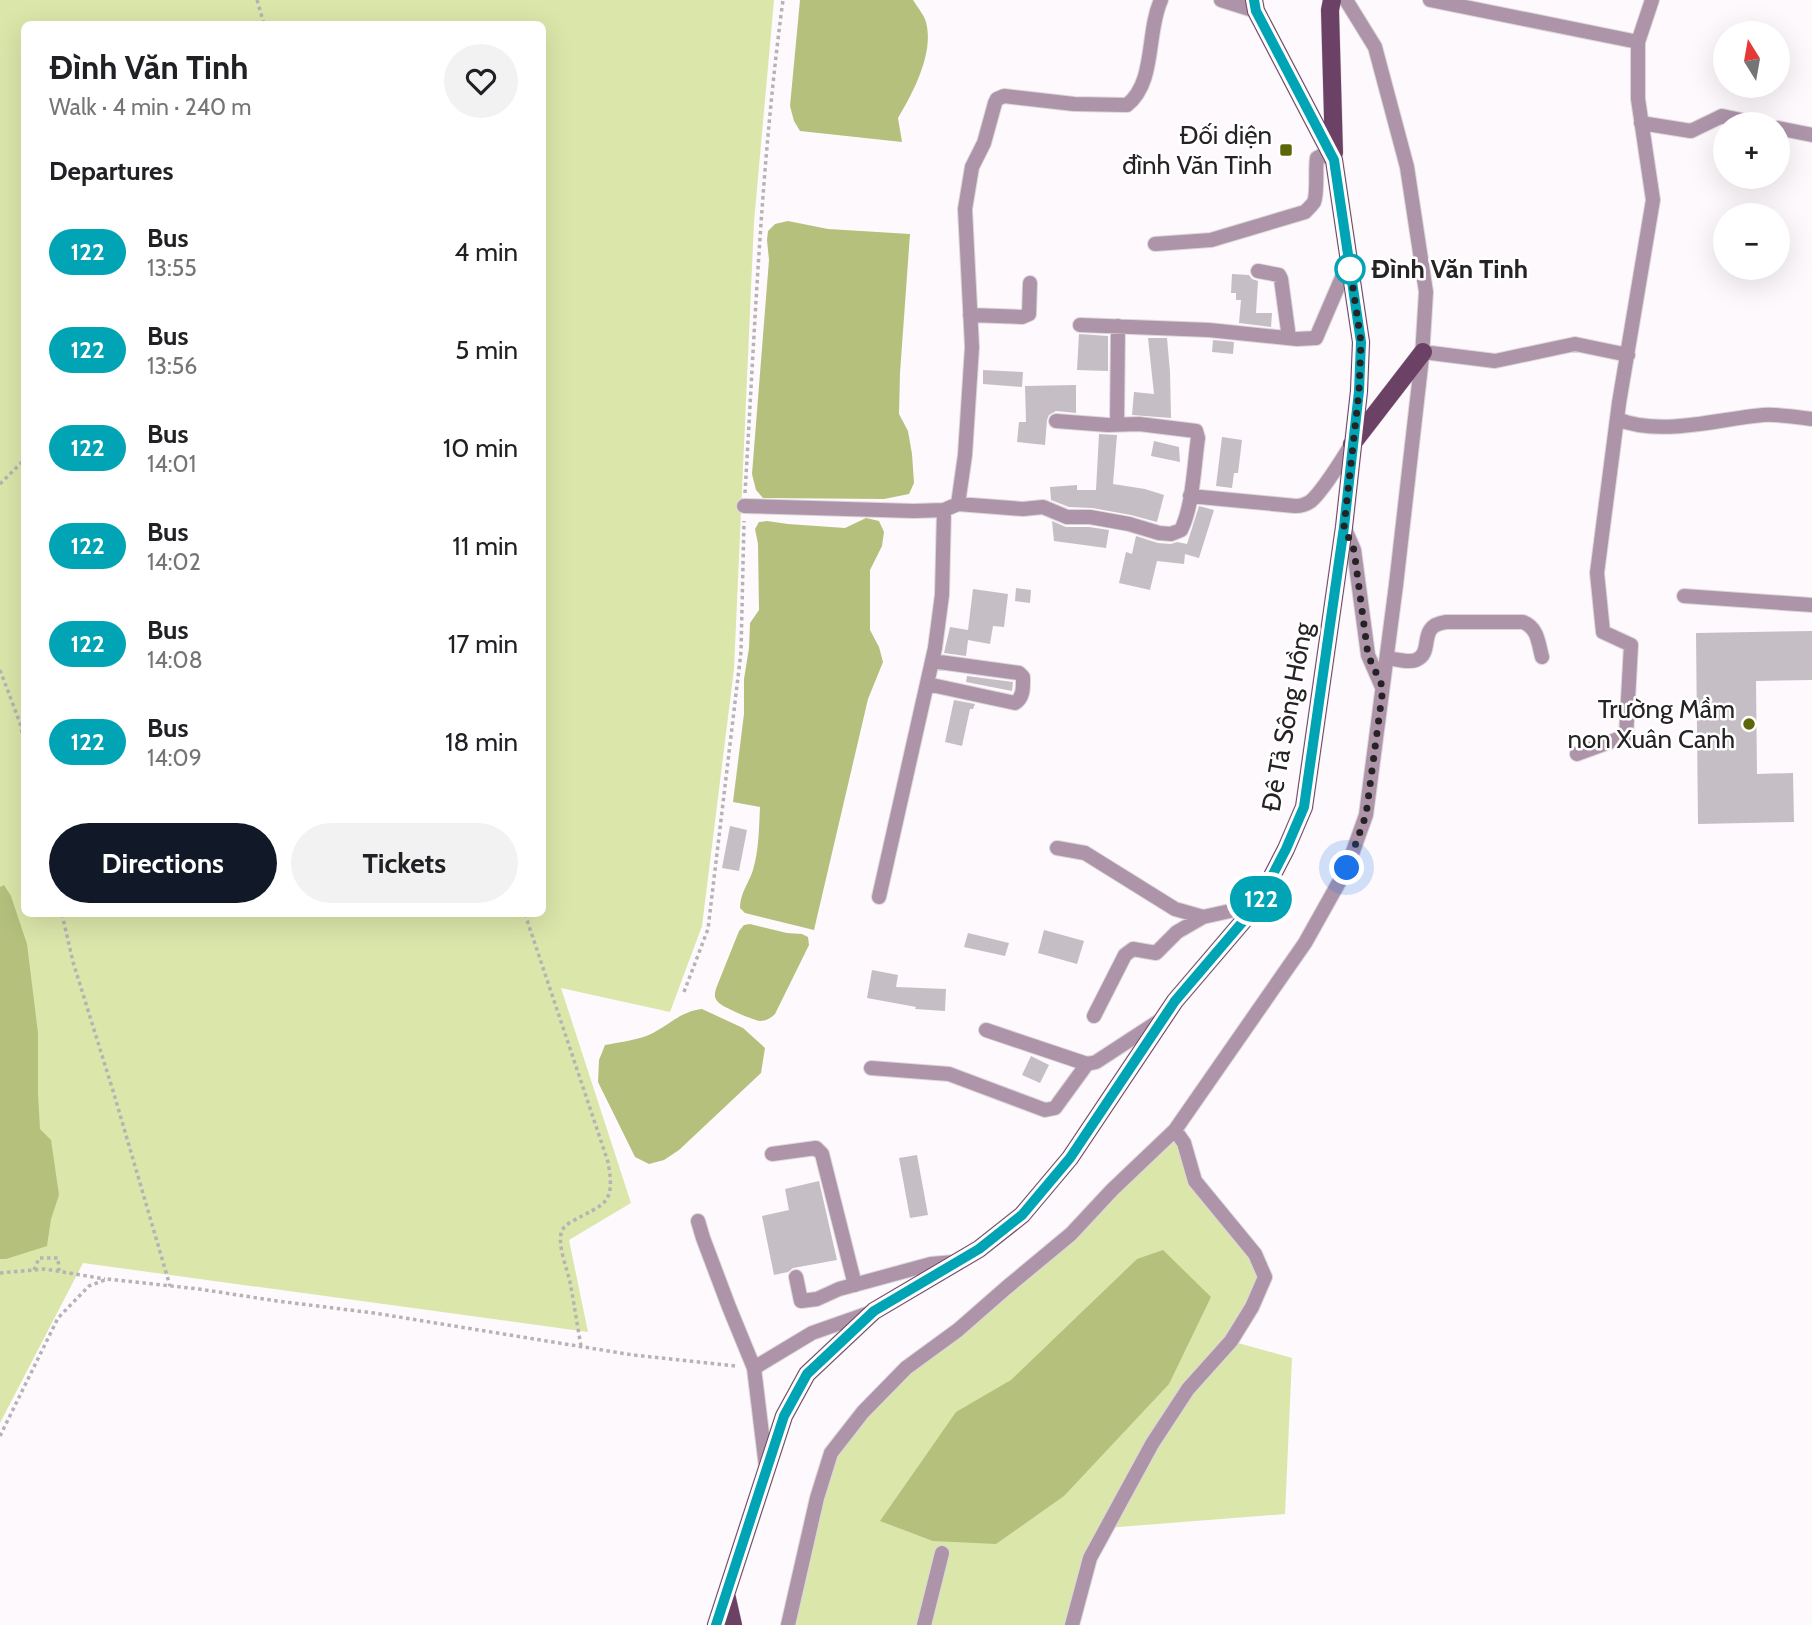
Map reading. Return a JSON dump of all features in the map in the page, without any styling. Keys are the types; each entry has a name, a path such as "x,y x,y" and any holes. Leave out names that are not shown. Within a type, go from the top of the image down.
{"main road":[{"path":"1332,0 1330,10 1334,160"},
{"name":"Đê Tả Sông Hồng","path":"716,1625 784,1416 807,1374 874,1311 979,1249 1022,1215 1070,1158 1175,1001 1257,905 1304,807 1344,527 1359,391 1361,342 1334,160 1255,6"},
{"path":"1352,444 1423,352"},
{"path":"725,1593 733,1625"}],"street":[{"path":"958,503 970,395 972,347 965,209 972,167 984,142 997,99 1004,96 1074,104 1127,105 1141,90 1153,23 1161,0"},
{"path":"1221,0 1255,6"},
{"path":"788,1625 817,1498 831,1453 863,1412 906,1368 958,1331 1071,1234 1112,1190 1175,1130 1305,943 1347,868 1366,815 1423,352 1426,292 1408,167 1375,47 1346,0"},
{"path":"1430,0 1638,42"},
{"path":"1577,754 1626,736 1631,645 1603,632 1597,573 1617,419 1653,200 1638,99 1638,42 1652,0"},
{"path":"1641,123 1691,131 1713,120"},
{"path":"1790,130 1812,135"},
{"path":"1155,244 1211,240 1305,212 1313,203 1317,187 1314,174 1317,158 1323,155 1334,160"},
{"path":"1080,325 1209,330 1316,338 1349,261"},
{"path":"1258,271 1279,275 1281,279 1289,338"},
{"path":"970,315 1022,317 1029,314 1030,283"},
{"path":"1117,425 1118,326"},
{"path":"1423,352 1495,361 1575,344 1628,355"},
{"path":"1617,419 1670,427 1766,415 1812,419"},
{"path":"744,506 914,511 944,510 958,503 1023,509 1043,507 1067,517 1090,517 1159,533 1171,534 1181,530 1186,521 1190,496 1198,438 1196,432 1139,424 1056,421"},
{"path":"1190,496 1304,505 1318,493 1352,444"},
{"path":"879,897 932,661 942,595 944,510"},
{"path":"1344,527 1354,550 1368,655 1383,688"},
{"path":"1684,596 1812,605"},
{"path":"1387,658 1414,661 1419,659 1425,649 1430,628 1437,623 1446,622 1523,622 1531,625 1535,631 1542,657"},
{"path":"927,684 1015,703 1020,699 1023,688 1023,677 1019,673 932,661"},
{"path":"1057,848 1085,853 1175,909 1203,917"},
{"path":"1094,1016 1125,955 1133,949 1156,953 1177,932 1203,917 1257,905"},
{"path":"986,1030 1087,1064 1096,1062 1164,1018"},
{"path":"871,1068 949,1074 1045,1110 1055,1108 1087,1064"},
{"path":"1072,1625 1090,1558 1152,1444 1188,1389 1231,1342 1252,1307 1265,1277 1255,1254 1195,1181 1184,1143 1175,1130"},
{"path":"772,1154 816,1148 822,1154 855,1285"},
{"path":"698,1221 754,1368 766,1468"},
{"path":"796,1277 801,1301 817,1299 839,1289 931,1264 959,1261"},
{"path":"754,1368 812,1333 874,1311"},
{"path":"924,1625 942,1553"}],"path":[{"path":"257,0 263,21"},
{"path":"0,484 21,463"},
{"path":"0,670 21,728"},
{"path":"63,917 73,962 170,1286"},
{"path":"525,917 608,1162 611,1180 610,1195 601,1207 565,1225 561,1234 581,1346"},
{"path":"34,1270 39,1258 58,1258 59,1271"},
{"path":"0,1273 59,1271 374,1313 633,1355 754,1368"},
{"path":"0,1436 58,1318 89,1286 107,1279"}],"shaded area":[{"path":"0,0 774,0 754,222 734,669 702,926 670,1012 561,988 631,1203 569,1240 588,1332 83,1263 0,1423"},
{"path":"800,0 913,0 925,19 928,44 916,84 898,118 902,142 800,131 790,106"},
{"path":"788,221 828,229 910,234 899,414 908,431 912,454 914,483 909,494 884,499 763,498 756,490 752,474 769,260 768,231 775,224"},
{"path":"866,518 879,521 884,532 882,546 870,570 870,630 883,662 868,699 814,930 745,913 740,908 741,898 755,862 760,807 733,802 744,714 744,679 750,623 759,610 758,544 755,529 759,522 767,521 845,528"},
{"path":"4,885 11,896 27,944 38,1033 40,1129 51,1140 59,1195 51,1219 47,1246 0,1259 0,887"},
{"path":"744,925 802,934 808,937 809,945 775,1014 762,1021 725,1007 715,996 739,931"},
{"path":"702,1009 743,1028 765,1048 761,1073 679,1150 664,1160 649,1164 635,1157 598,1082 599,1060 605,1045 648,1035 682,1015"},
{"path":"1175,1130 1196,1181 1265,1277 1231,1341 1292,1358 1285,1514 1106,1528 1072,1625 788,1625 831,1453 863,1412 958,1330"},
{"path":"1163,1250 1211,1297 1169,1384 1064,1496 996,1544 933,1541 880,1521 956,1412 1011,1380 1137,1259"}],"building":[{"path":"1232,274 1249,275 1258,281 1256,313 1272,313 1271,327 1239,323 1241,300 1236,300 1236,293 1231,293"},
{"path":"1079,334 1108,336 1108,371 1077,370"},
{"path":"1148,338 1167,338 1171,418 1132,415 1134,392 1154,394"},
{"path":"1213,340 1234,342 1233,354 1212,352"},
{"path":"983,370 1023,372 1022,387 983,384"},
{"path":"1076,385 1076,413 1056,411 1049,415 1045,445 1017,442 1019,422 1026,422 1025,386"},
{"path":"1099,434 1117,435 1113,484 1164,495 1157,522 1092,508 1069,507 1051,500 1050,487 1077,485 1077,490 1096,490"},
{"path":"1222,437 1242,440 1238,473 1234,473 1232,488 1216,486"},
{"path":"1154,441 1179,447 1180,462 1151,456"},
{"path":"1199,506 1214,510 1199,558 1185,554 1184,564 1157,561 1150,590 1119,583 1126,552 1132,554 1136,536 1158,543 1187,544"},
{"path":"1052,521 1066,527 1109,530 1106,548 1054,541"},
{"path":"1016,588 1031,590 1030,603 1015,601"},
{"path":"973,589 1008,594 1004,627 993,626 990,644 968,640 966,656 944,653 950,627 968,630"},
{"path":"1812,631 1812,680 1756,681 1757,774 1793,773 1794,822 1698,824 1696,633"},
{"path":"967,676 1013,682 1012,691 966,682"},
{"path":"954,700 975,704 973,709 970,709 962,746 945,742"},
{"path":"730,826 747,830 739,871 722,868"},
{"path":"1044,930 1084,941 1077,964 1038,953"},
{"path":"968,933 1009,943 1005,956 964,947"},
{"path":"872,970 898,975 896,987 946,989 945,1011 915,1009 916,1007 867,998"},
{"path":"1031,1056 1049,1065 1040,1083 1022,1075"},
{"path":"917,1155 928,1215 910,1218 899,1158"},
{"path":"819,1181 837,1260 793,1268 774,1275 762,1216 789,1210 785,1189"}],"bus line":[{"name":"122","path":"716,1625 784,1416 807,1374 874,1311 979,1249 1022,1215 1070,1158 1175,1001 1257,905 1304,807 1344,527 1359,391 1361,342 1334,160 1256,11 1254,0"}],"place":[{"name":"Đối diện đình Văn Tinh","path":"1286,150"},
{"name":"Đình Văn Tinh","path":"1350,269"},
{"name":"Trường Mầm non Xuân Canh","path":"1749,724"}],"route":[{"path":"1347,868 1366,815 1383,688 1368,655 1354,550 1344,527 1359,391 1361,342 1349,261 1350,269"}]}
